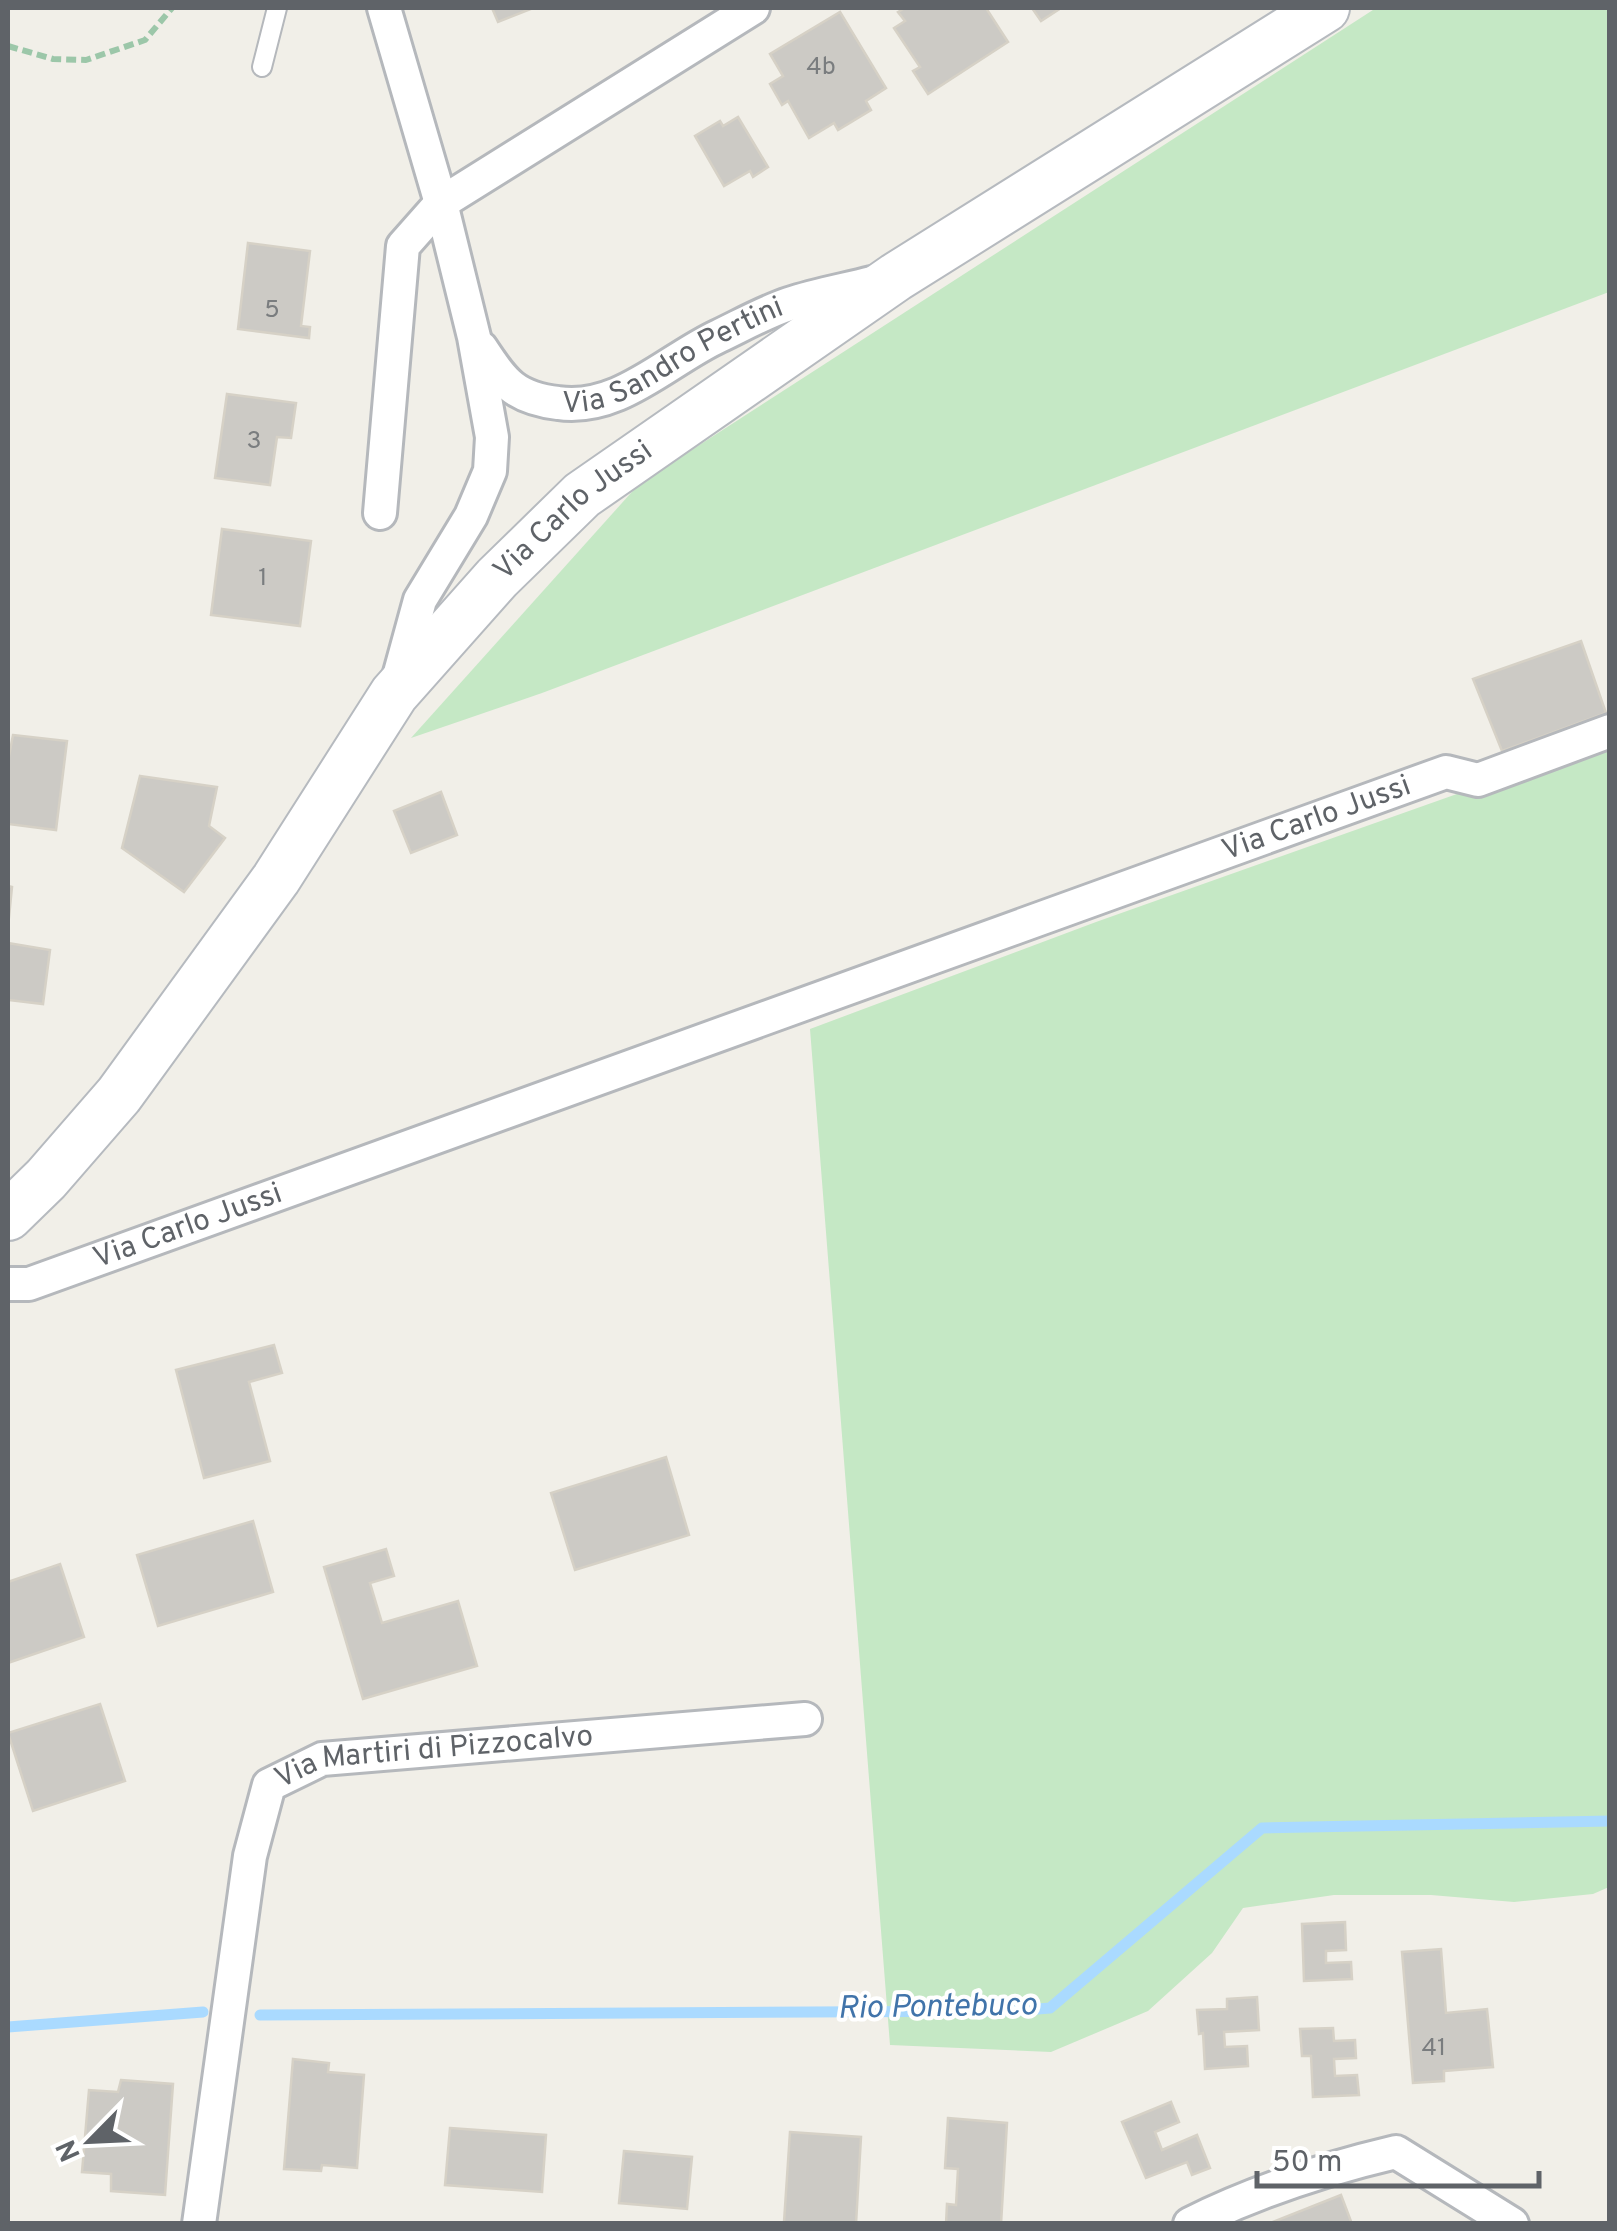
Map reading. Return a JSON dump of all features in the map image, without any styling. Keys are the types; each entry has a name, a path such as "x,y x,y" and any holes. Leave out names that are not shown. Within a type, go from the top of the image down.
{"street":[{"name":"Via Sandro Pertini","path":"384,8 441,204 474,337 492,437 490,472 471,516 420,600 394,694"},
{"path":"380,514 403,246 441,204 753,8"},
{"name":"Via Carlo Jussi","path":"8,1216 119,1095 276,879 394,694 497,578 582,495 896,277 1324,8"},
{"name":"Via Sandro Pertini","path":"474,337 499,376 517,393 543,402 599,402 713,338 788,304 896,277"},
{"name":"Via Carlo Jussi","path":"8,1284 29,1284 1446,772 1478,780 1610,731"},
{"name":"Via Martiri di Pizzocalvo","path":"199,2224 250,1856 269,1784 322,1759 806,1718"},
{"path":"1190,2224 1241,2198 1332,2167 1396,2152 1512,2224"}],"lane":[{"path":"262,68 277,8"}],"path":[{"path":"8,46 53,59 86,60 146,40 172,8"}],"green space":[{"path":"1376,8 1609,8 1609,292 542,693 411,738 639,484"},
{"path":"1609,740 1609,1887 1593,1894 1514,1902 1431,1895 1334,1895 1243,1908 1212,1953 1148,2011 1051,2052 890,2045 810,1029 1096,922"}],"building":[{"path":"492,8 533,8 498,22"},
{"path":"905,8 986,8 1008,42 928,94 913,71 920,67 894,28 905,21 898,12"},
{"path":"1032,8 1061,8 1041,21"},
{"path":"840,12 886,88 866,101 871,110 838,130 834,123 809,138 788,101 782,105 770,84 783,76 770,54"},
{"path":"738,117 768,167 753,177 750,171 724,186 695,136 720,121 723,126"},
{"path":"248,243 310,251 301,326 310,327 309,338 238,329"},
{"path":"227,394 296,403 291,438 277,437 270,485 215,478"},
{"path":"222,529 311,541 300,626 211,615"},
{"path":"1581,641 1606,713 1502,751 1473,679"},
{"path":"13,735 67,741 56,830 8,824 8,761"},
{"path":"140,776 217,787 209,826 225,838 184,892 122,848"},
{"path":"441,792 457,835 411,853 394,811"},
{"path":"8,886 12,887 8,927"},
{"path":"8,943 50,950 43,1004 8,1000"},
{"path":"274,1345 282,1373 249,1382 270,1461 204,1478 176,1370"},
{"path":"666,1457 689,1535 575,1570 551,1493"},
{"path":"253,1521 273,1592 158,1626 137,1555"},
{"path":"386,1549 394,1576 370,1583 382,1623 458,1601 477,1666 363,1699 324,1567"},
{"path":"60,1564 84,1637 8,1663 8,1582"},
{"path":"100,1704 125,1781 33,1811 8,1733"},
{"path":"1345,1922 1346,1950 1326,1951 1326,1963 1351,1962 1352,1979 1304,1981 1302,1924"},
{"path":"1441,1949 1446,2013 1487,2009 1493,2067 1444,2071 1444,2081 1413,2083 1402,1952"},
{"path":"1257,1997 1259,2030 1224,2032 1225,2047 1247,2046 1248,2066 1205,2069 1197,2010 1227,2009 1227,1999"},
{"path":"1333,2028 1334,2041 1355,2040 1356,2058 1334,2059 1335,2076 1357,2075 1359,2095 1313,2097 1311,2056 1302,2056 1300,2029"},
{"path":"293,2059 329,2063 328,2072 364,2075 357,2168 322,2165 321,2171 284,2169"},
{"path":"121,2080 173,2084 165,2195 111,2191 111,2174 82,2172 89,2090 118,2092"},
{"path":"1171,2102 1179,2122 1155,2132 1162,2150 1197,2135 1210,2168 1192,2175 1187,2162 1146,2178 1122,2122"},
{"path":"948,2118 1007,2123 1001,2224 946,2224 947,2204 956,2205 958,2169 945,2168"},
{"path":"450,2128 546,2135 542,2192 445,2185"},
{"path":"790,2132 861,2137 856,2224 784,2222"},
{"path":"624,2151 692,2157 687,2209 619,2203"},
{"path":"1341,2195 1352,2224 1268,2224"}],"waterway":[{"name":"Rio Pontebuco","path":"260,2015 1050,2008 1262,1828 1610,1821"},
{"name":"Rio Pontebuco","path":"8,2027 203,2012"}]}
